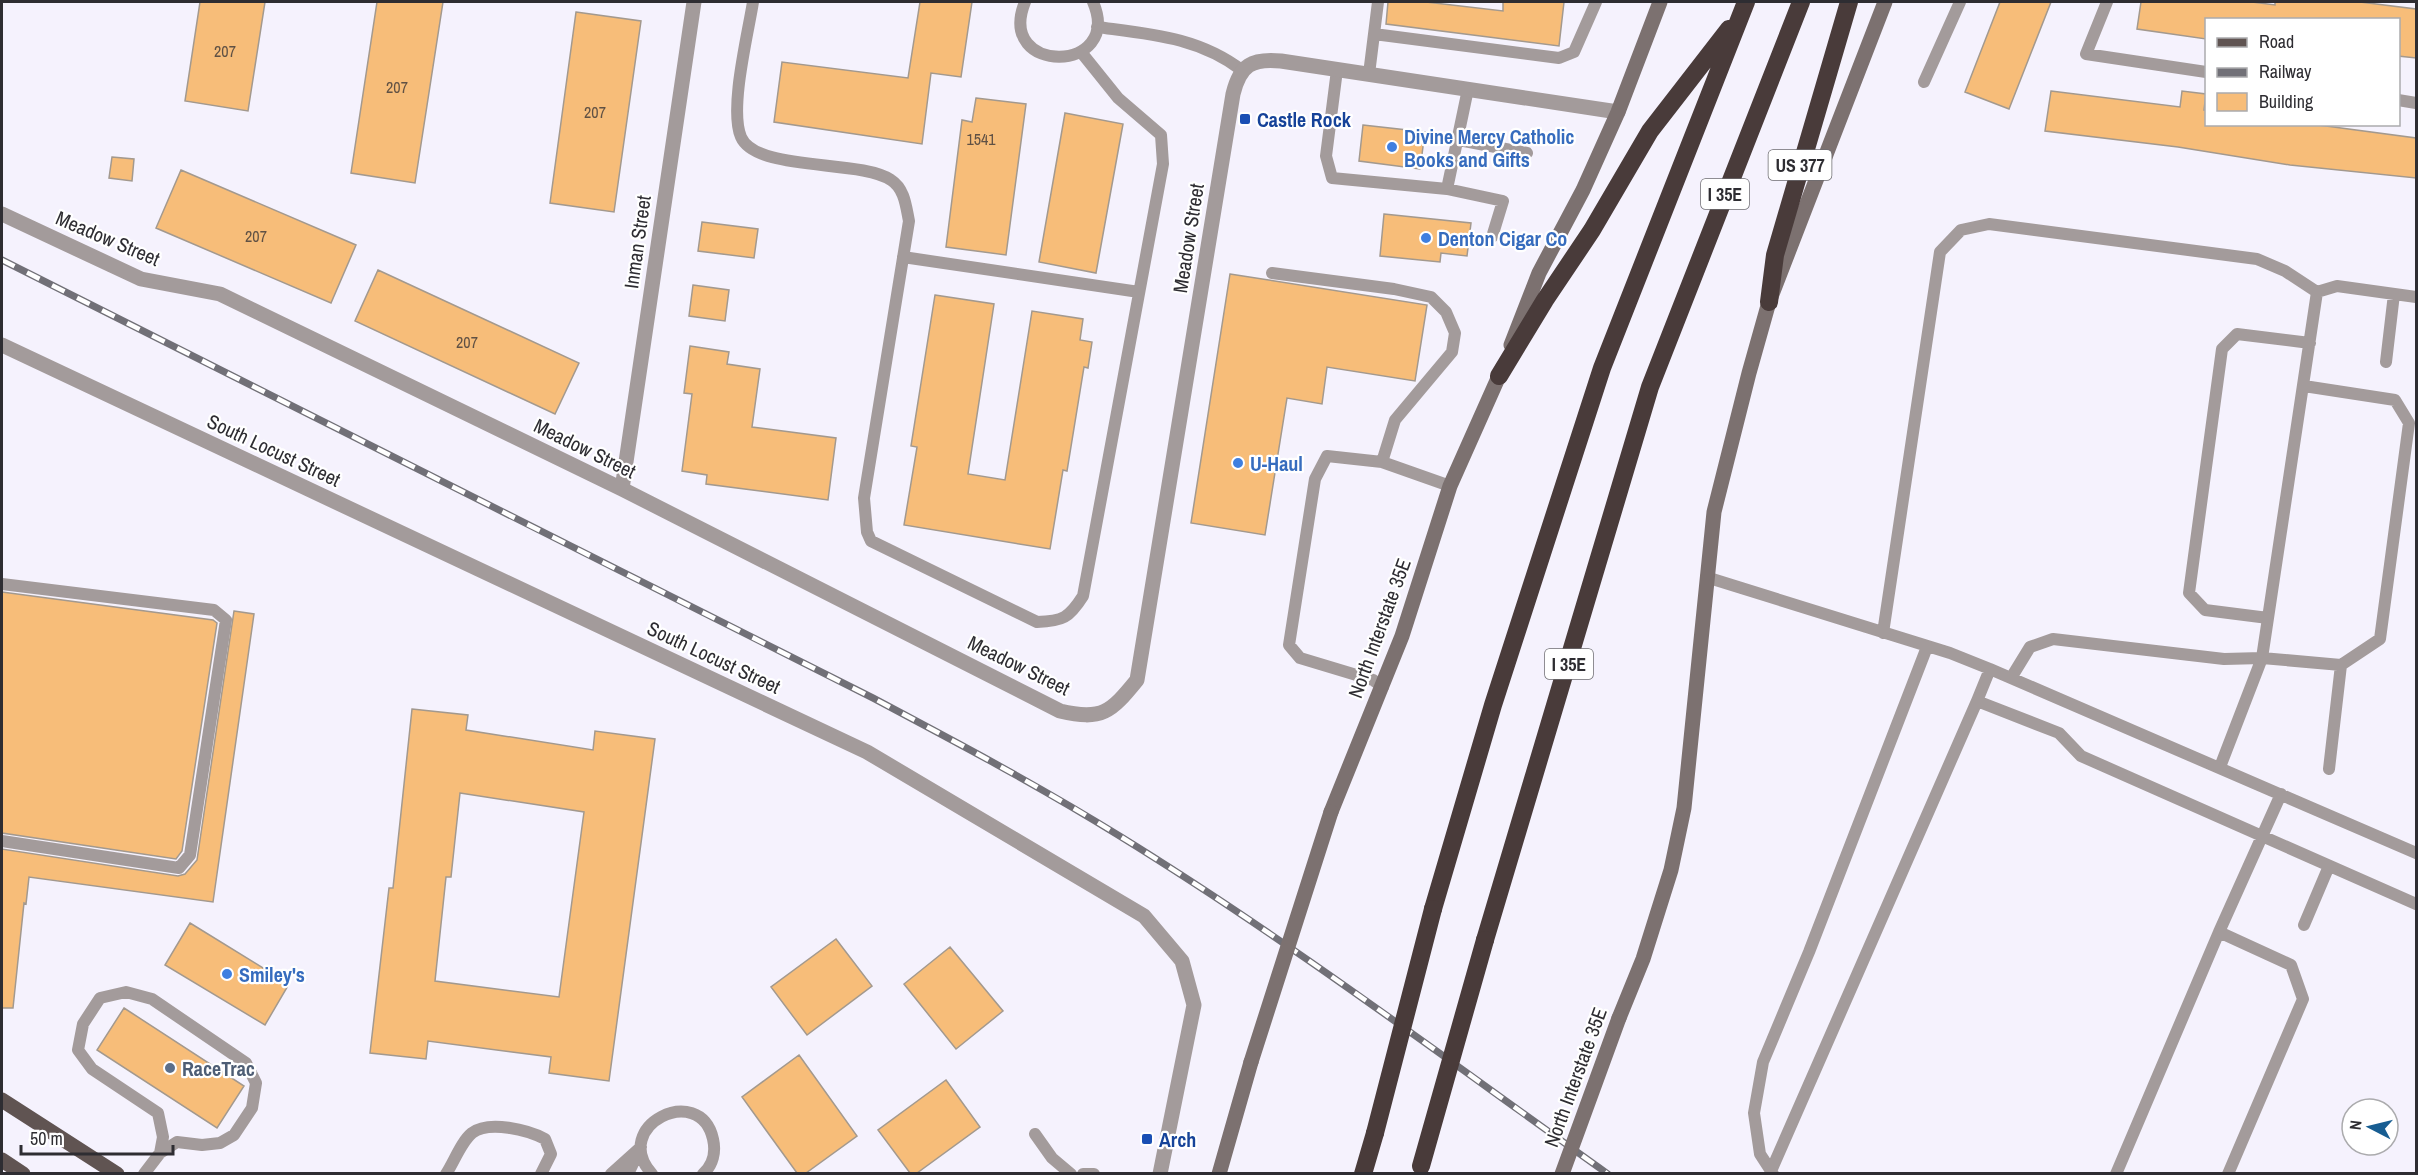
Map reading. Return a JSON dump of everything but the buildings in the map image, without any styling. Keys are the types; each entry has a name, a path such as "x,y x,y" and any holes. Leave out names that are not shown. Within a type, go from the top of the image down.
{"highway":[{"name":"I 35E","path":"1420,1170 1485,940 1650,387 1802,2"},
{"name":"US 377","path":"1769,302 1775,255 1849,2"},
{"name":"I 35E","path":"1363,1173 1434,909 1493,705 1602,368 1744,6"},
{"path":"1499,376 1545,300 1592,230 1650,131 1744,6"}],"main road":[{"name":"North Interstate 35E","path":"1219,1173 1251,1062 1331,813 1402,636 1450,486 1499,376 1539,273 1583,190 1618,112 1660,2"},
{"name":"North Interstate 35E","path":"1562,1173 1643,959 1671,870 1684,808 1714,512 1761,328 1885,2"},
{"path":"2,1100 117,1173"},
{"path":"2,1160 23,1173"}],"street":[{"name":"Inman Street","path":"622,489 694,2"},
{"path":"1243,70 1250,63 1262,59 1618,112"},
{"name":"Meadow Street","path":"2,214 141,279 220,294 622,489 1060,711 1087,717 1116,706 1137,680 1233,94 1236,82 1243,70"},
{"name":"South Locust Street","path":"2,345 867,752 1144,916 1182,961 1194,1005 1160,1173"}],"lane":[{"path":"753,2 736,111 741,139 753,150 772,158 873,172 893,181 904,197 909,221 864,498 867,532 871,541 1037,621 1056,621 1072,613 1083,596 1163,164 1161,135 1118,98 1081,52"},
{"path":"1025,2 1021,12 1021,27 1027,41 1037,52 1052,58 1067,58 1081,52 1092,41 1097,27 1098,12 1093,2"},
{"path":"1369,74 1378,2"},
{"path":"1374,34 1559,58 1574,52 1596,2"},
{"path":"1924,82 1960,2"},
{"path":"2107,2 2086,54 2205,72"},
{"path":"1097,27 1176,37 1215,53 1243,70"},
{"path":"1337,70 1326,156 1332,178 1447,189 1503,201 1492,237"},
{"path":"1447,189 1468,89"},
{"path":"2400,100 2416,103"},
{"path":"1459,140 1527,153"},
{"path":"1883,633 1941,252 1961,230 1989,224 2257,259 2285,271 2318,292 2337,286 2416,297"},
{"path":"903,257 1139,292"},
{"path":"1272,273 1394,289 1431,297 1446,312 1455,333 1452,352 1395,420 1382,462"},
{"path":"2220,767 2262,658 2318,292"},
{"path":"2386,362 2394,294"},
{"path":"2268,618 2205,610 2189,593 2222,349 2237,334 2310,343"},
{"path":"2011,678 2030,647 2053,639 2224,659 2262,658 2341,665 2380,639 2409,423 2395,400 2304,386"},
{"path":"1383,687 1373,680 1300,658 1289,645 1315,479 1327,456 1382,462 1450,486"},
{"path":"1706,578 1928,647 1990,669 2416,853"},
{"path":"2,584 214,610 226,620 190,855 186,862 179,868 2,841"},
{"path":"1772,1172 1760,1154 1754,1113 1763,1062 1928,647"},
{"path":"2329,769 2341,665"},
{"path":"1772,1172 1990,669"},
{"path":"1977,701 2059,733 2081,756 2416,904"},
{"path":"2116,1173 2281,794"},
{"path":"2304,925 2329,866"},
{"path":"2219,932 2291,965 2303,999 2228,1173"},
{"path":"144,1173 160,1153 177,1142 220,1143 234,1135 252,1108 256,1083 246,1063 152,999 126,992 100,998 83,1024 78,1050 92,1069 158,1113 163,1137 160,1153"},
{"path":"628,1173 641,1147 644,1134 658,1116 679,1111 699,1118 713,1137 712,1160 704,1173"},
{"path":"446,1173 471,1134 483,1128 497,1128 534,1133 545,1139 550,1154 541,1173"},
{"path":"1035,1134 1052,1158 1071,1173"},
{"path":"611,1173 641,1147"},
{"path":"641,1147 642,1158 652,1173"},
{"path":"1083,1173 1094,1173"}],"railway":[{"path":"2,260 873,698 1028,782 1118,835 1243,916 1366,1000 1608,1174"}],"place":[{"name":"Castle Rock","path":"1245,119"},
{"name":"Divine Mercy Catholic Books and Gifts","path":"1392,147"},
{"name":"Denton Cigar Co","path":"1426,238"},
{"name":"U-Haul","path":"1238,463"},
{"name":"Smiley's","path":"227,974"},
{"name":"RaceTrac","path":"170,1068"},
{"name":"Arch","path":"1147,1139"}]}
